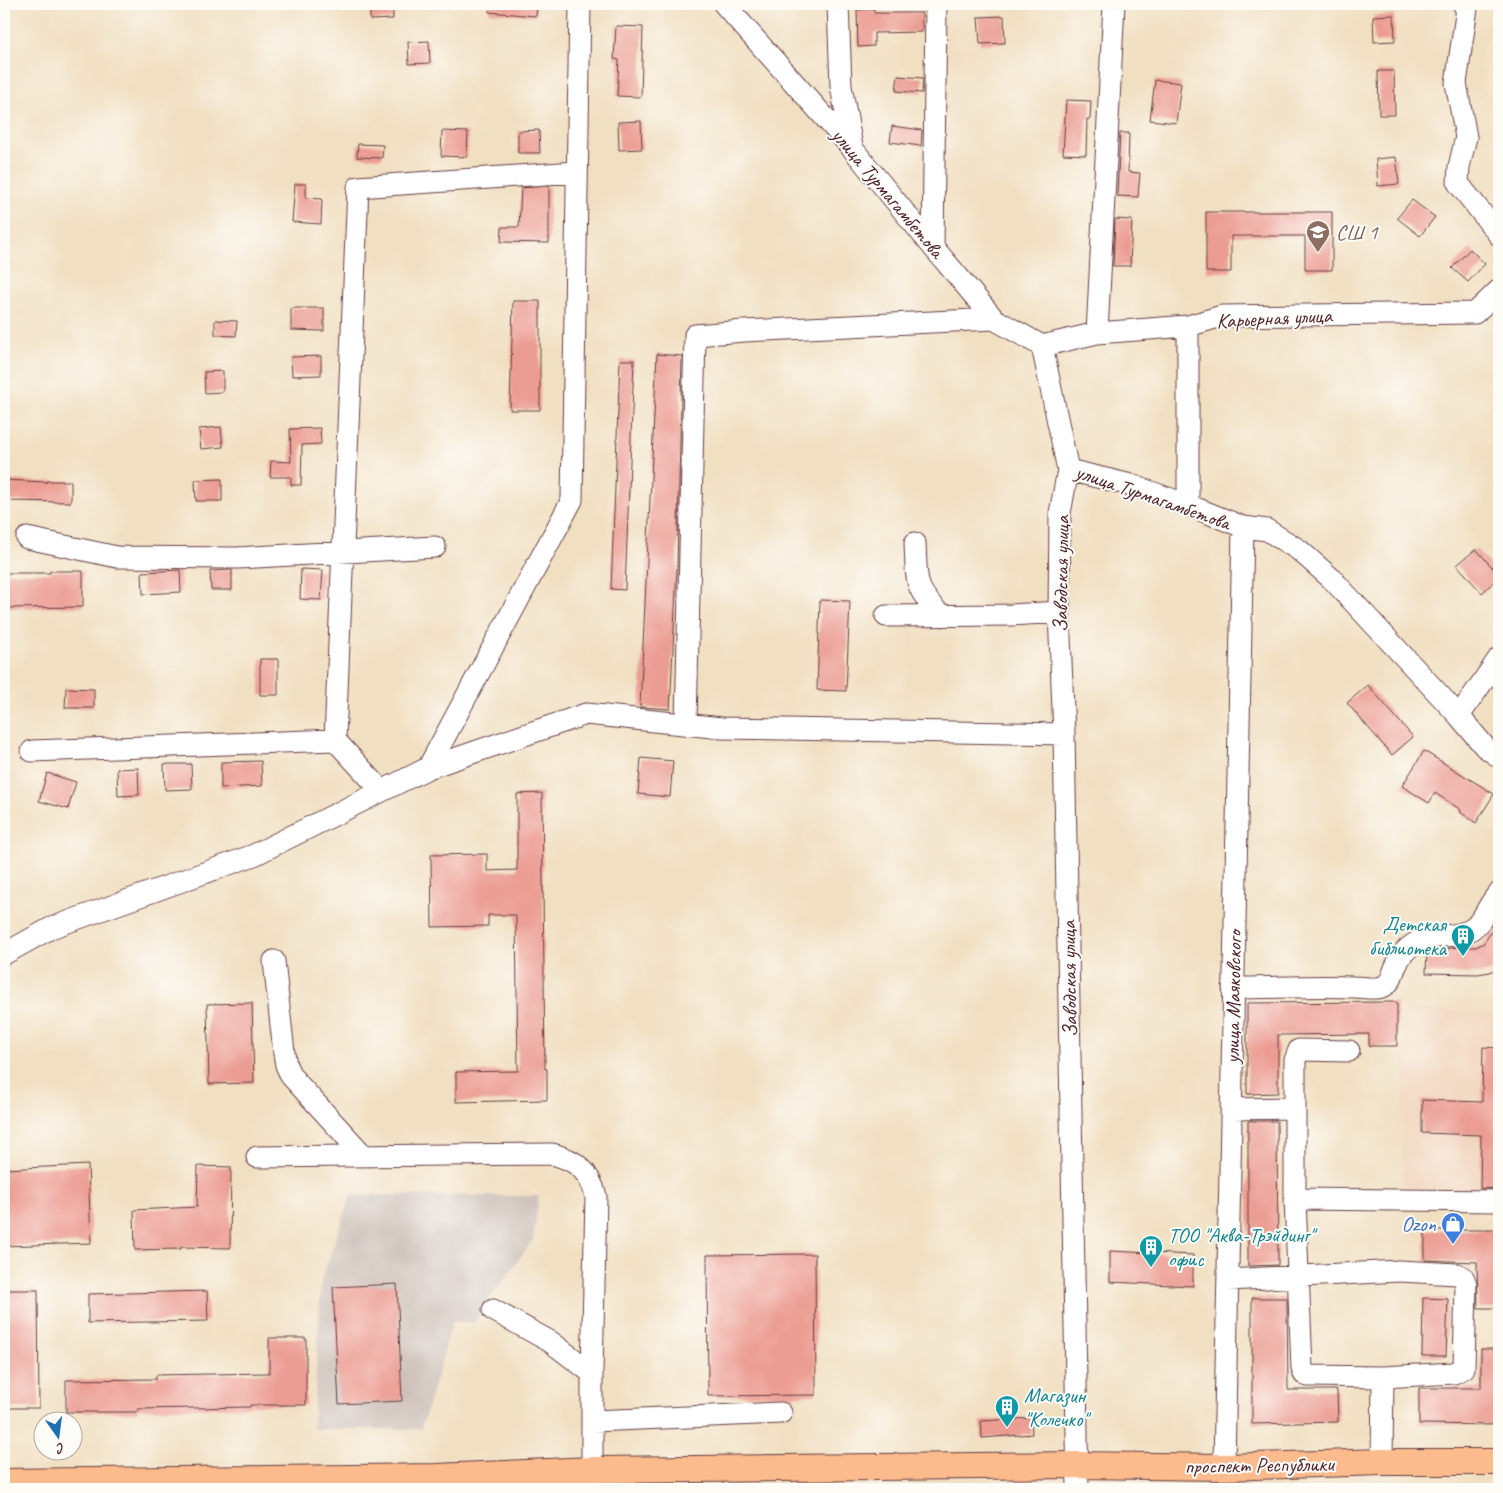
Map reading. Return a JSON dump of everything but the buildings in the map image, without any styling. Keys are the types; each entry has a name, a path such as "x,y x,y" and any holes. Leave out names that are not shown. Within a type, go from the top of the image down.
{"main road":[{"name":"проспект Республики","path":"4,1482 388,1484 436,1483 592,1470 1078,1477 1224,1467 1382,1462 1499,1462"}],"street":[{"path":"428,768 572,500 580,4"},
{"name":"улица Турмагамбетова","path":"724,4 852,148 994,319 1042,346 1068,470 1131,486 1188,505 1243,527 1267,530 1298,550 1332,579 1459,716 1485,747 1499,757"},
{"path":"838,4 841,86 852,148"},
{"path":"933,247 936,4"},
{"path":"1097,333 1114,4"},
{"path":"1463,4 1467,8 1456,83 1466,137 1459,167 1458,182 1499,235"},
{"path":"382,791 335,740 358,187 576,172"},
{"name":"Карьерная улица","path":"1188,505 1188,326 1222,316 1475,313 1499,290"},
{"path":"686,724 696,335 994,319"},
{"path":"1042,346 1097,333 1188,326"},
{"name":"Заводская улица","path":"1068,470 1060,513 1059,612 1064,734 1078,1477"},
{"name":"улица Маяковского","path":"1224,1467 1232,988 1243,527"},
{"path":"28,538 118,557 237,558 435,546"},
{"path":"915,543 917,582 921,593 927,602 942,616"},
{"path":"886,616 1059,612"},
{"path":"1459,716 1499,658"},
{"path":"4,954 51,928 254,856 428,768 586,714 722,728 1064,734"},
{"path":"32,751 335,740"},
{"path":"1232,988 1329,986 1377,988 1387,985 1392,978 1397,963 1405,951 1415,942 1470,930 1478,924 1499,893"},
{"path":"274,962 284,1053 286,1065 291,1076 364,1156"},
{"path":"1228,1280 1299,1276 1399,1271 1457,1274 1463,1276 1466,1284 1464,1368 1454,1374 1383,1377 1308,1376 1304,1374 1302,1368 1299,1276 1295,1199 1295,1060 1299,1050 1349,1051"},
{"path":"1230,1109 1294,1108"},
{"path":"257,1157 552,1154 573,1161 582,1168 589,1176 596,1196 592,1470"},
{"path":"1295,1199 1499,1201"},
{"path":"493,1310 551,1342 592,1373"},
{"path":"1382,1462 1383,1377"},
{"path":"593,1421 780,1413"}],"shaded area":[{"path":"1404,1008 1499,1014 1499,1194 1402,1192"},
{"path":"351,1195 539,1196 533,1240 485,1305 475,1323 453,1321 421,1429 313,1429 321,1281"}],"place":[{"name":"СШ 1","path":"1318,253"},
{"name":"Детская библиотека","path":"1463,957"},
{"name":"Ozon","path":"1453,1245"},
{"name":"ТОО \"Аква-Трэйдинг\" офис","path":"1151,1268"},
{"name":"Магазин \"Колечко\"","path":"1007,1428"}]}
